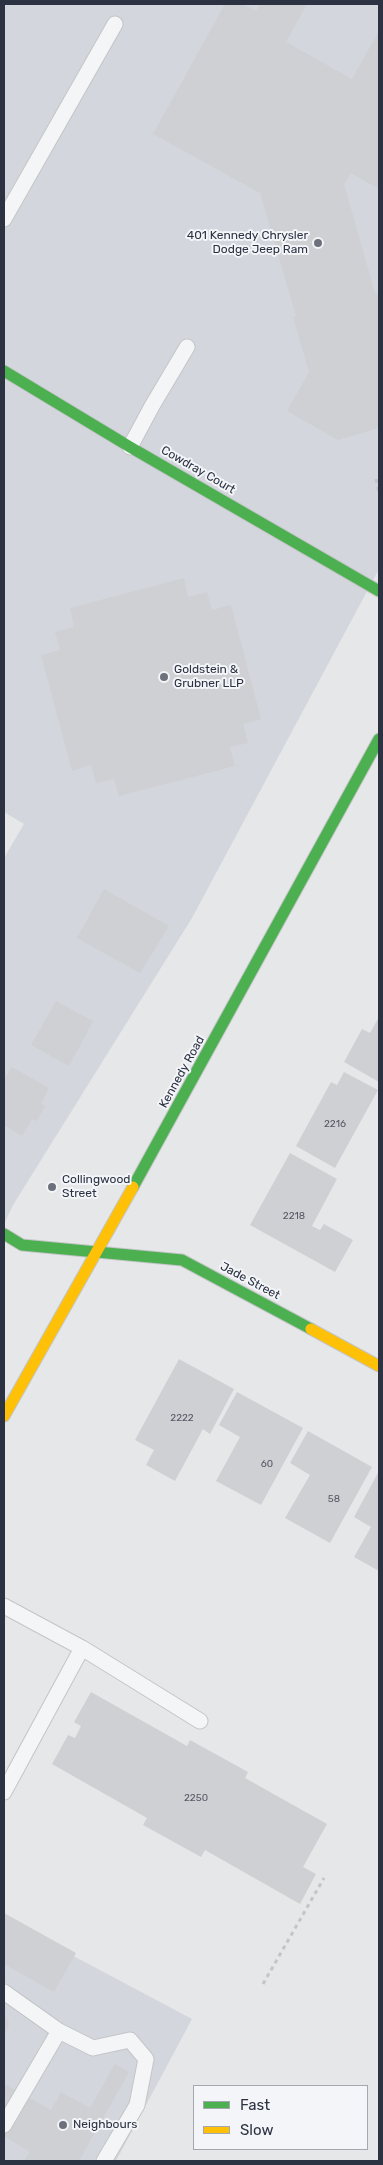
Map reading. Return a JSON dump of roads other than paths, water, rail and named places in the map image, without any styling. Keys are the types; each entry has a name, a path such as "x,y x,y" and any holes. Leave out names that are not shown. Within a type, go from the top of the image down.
{"street":[{"name":"Cowdray Court","path":"4,370 130,447 379,591"},
{"name":"Kennedy Road","path":"4,1416 98,1251 379,739"},
{"path":"4,1234 22,1245 98,1251"},
{"name":"Jade Street","path":"98,1251 182,1260 379,1366"}],"lane":[{"path":"4,220 115,24"},
{"path":"130,447 187,347"},
{"path":"4,1606 82,1648 200,1721"},
{"path":"4,1792 82,1648"},
{"path":"4,1992 59,2031 93,2048 130,2040 146,2059 137,2105 104,2161"},
{"path":"4,2125 59,2031"}],"place":[{"name":"401 Kennedy Chrysler Dodge Jeep Ram","path":"318,243"},
{"name":"Goldstein & Grubner LLP","path":"164,677"},
{"name":"Collingwood Street","path":"52,1187"},
{"name":"Neighbours","path":"63,2125"}]}
